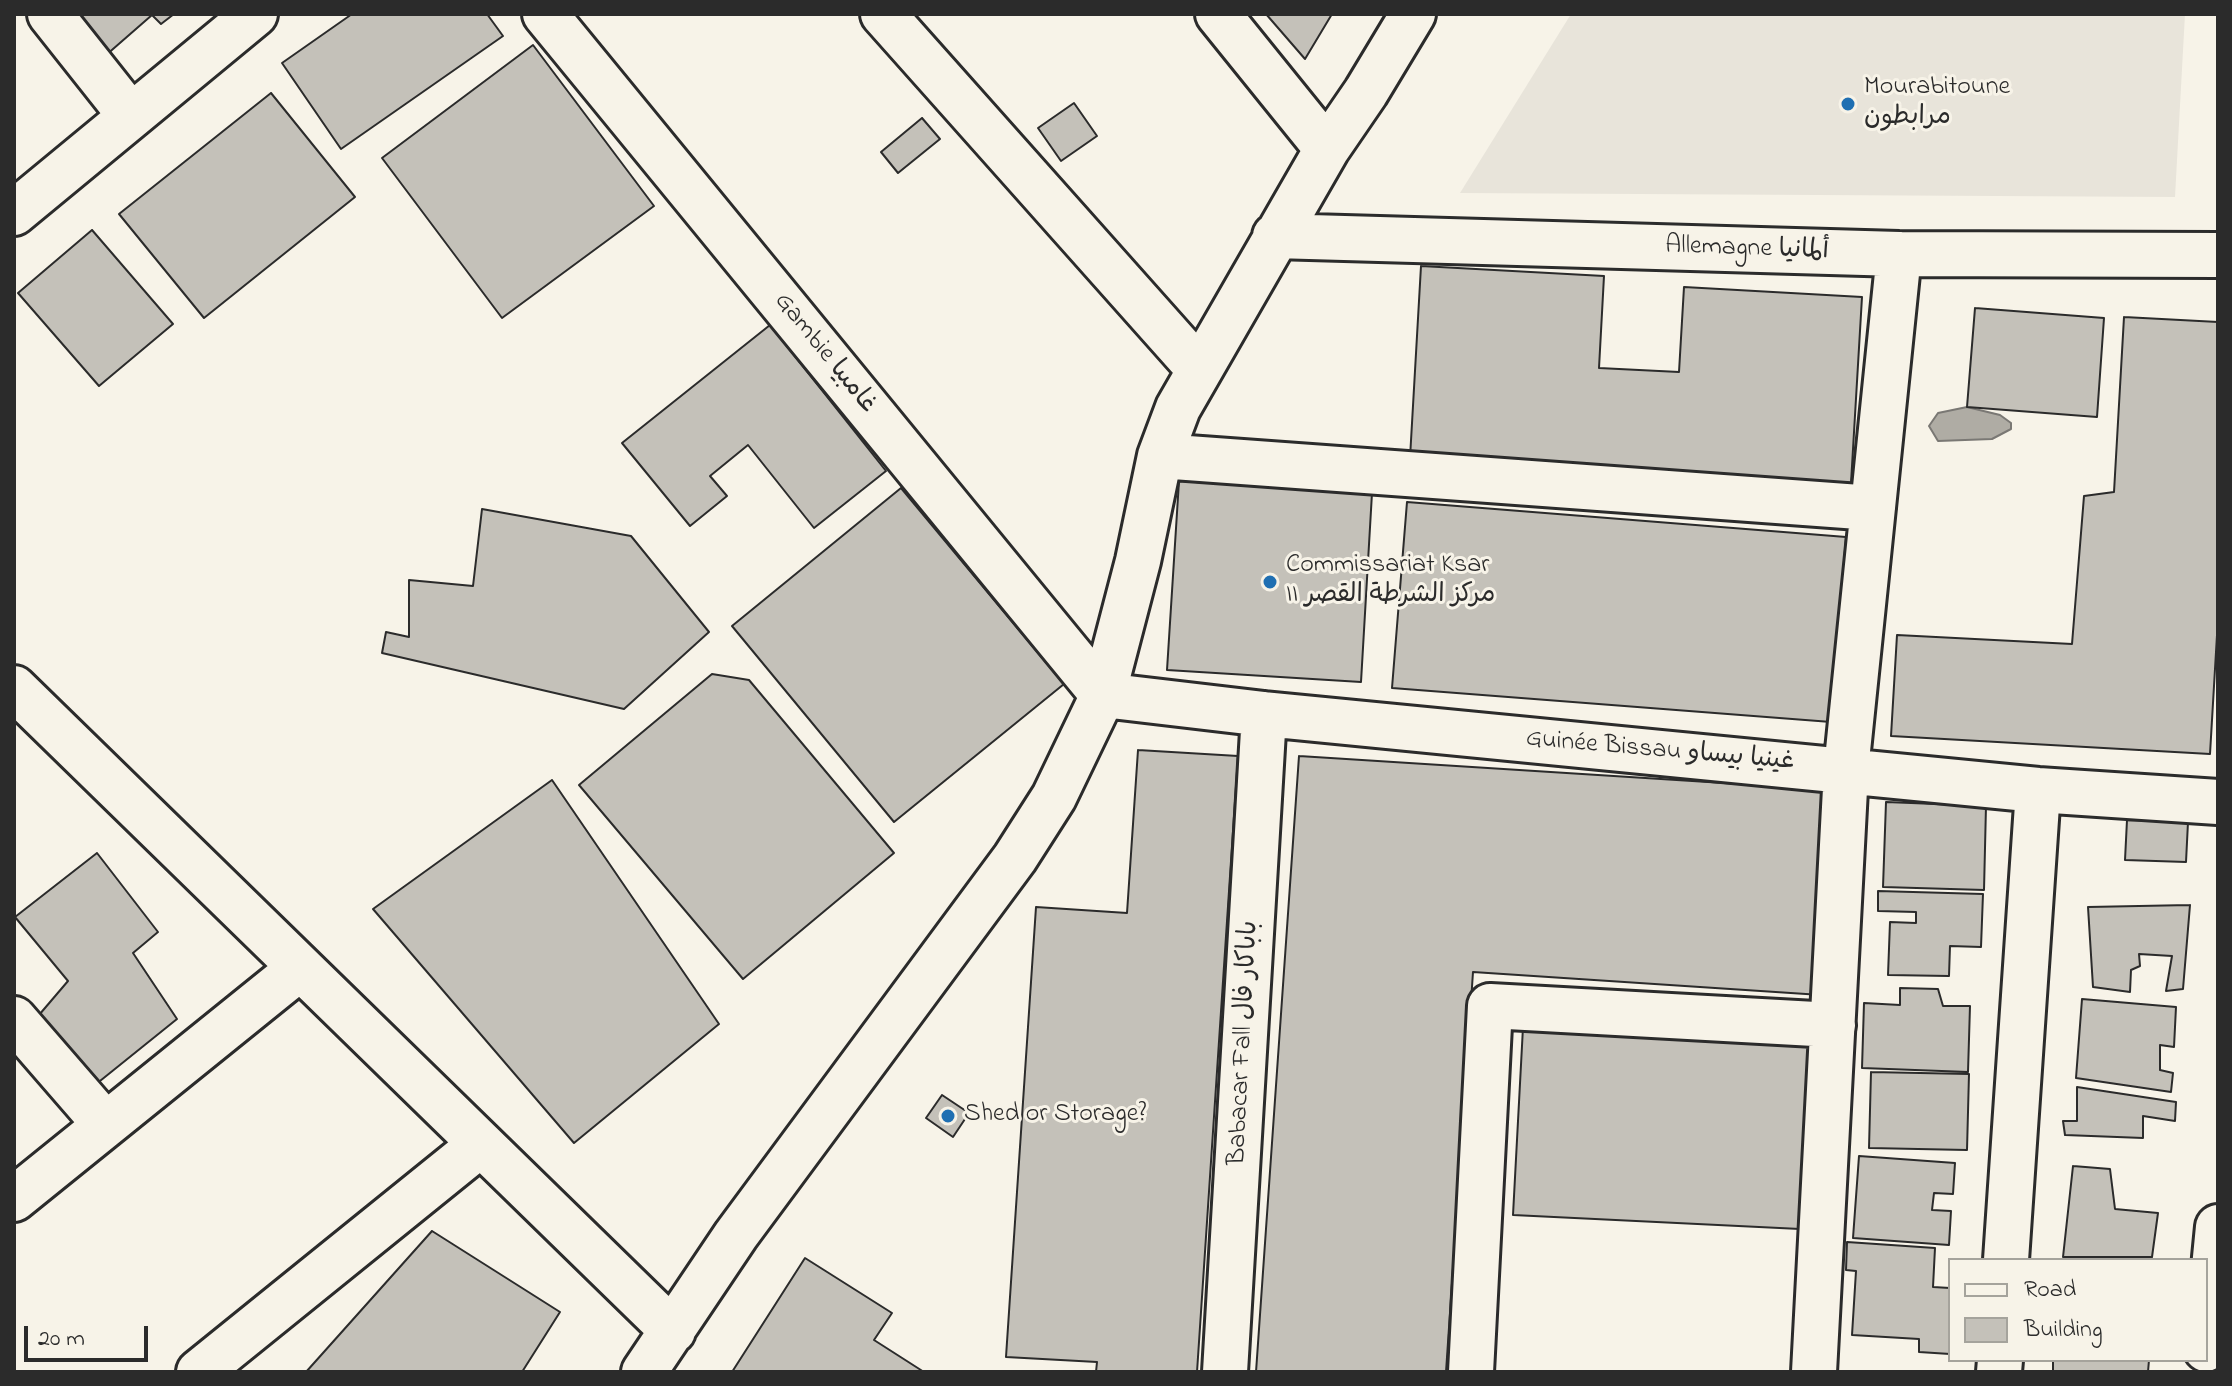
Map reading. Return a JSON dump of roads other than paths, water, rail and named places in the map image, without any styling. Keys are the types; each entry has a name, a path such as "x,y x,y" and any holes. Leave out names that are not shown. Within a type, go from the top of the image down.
{"street":[{"path":"50,14 130,115"},
{"path":"14,213 255,14"},
{"name":"Gambie غامبيا","path":"545,14 1103,695"},
{"path":"883,14 1199,369"},
{"path":"1218,14 1327,149"},
{"path":"644,1372 746,1223 1015,858 1054,797 1103,695 1138,561 1160,456 1178,408 1275,236 1413,14"},
{"name":"Allemagne ألمانيا","path":"1275,236 1899,254 2218,255"},
{"path":"1814,1372 1846,770 1899,254"},
{"path":"1160,456 1873,508"},
{"path":"14,688 673,1331"},
{"name":"Guinée Bissau غينيا بيساو","path":"1103,695 1264,714 2038,790 2218,802"},
{"name":"Babacar Fall باباكار فال","path":"1225,1372 1264,714"},
{"path":"2006,1258 2038,790"},
{"path":"14,1199 300,968"},
{"path":"1471,1372 1490,1006 1833,1025"},
{"path":"14,1019 105,1124"},
{"path":"199,1372 481,1144"},
{"path":"2208,1290 2218,1227"}],"place":[{"name":"Mourabitoune مرابطون","path":"1848,104"},
{"name":"Commissariat Ksar II مركز الشرطة القصر","path":"1270,582"},
{"name":"Shed or Storage?","path":"948,1116"}]}
